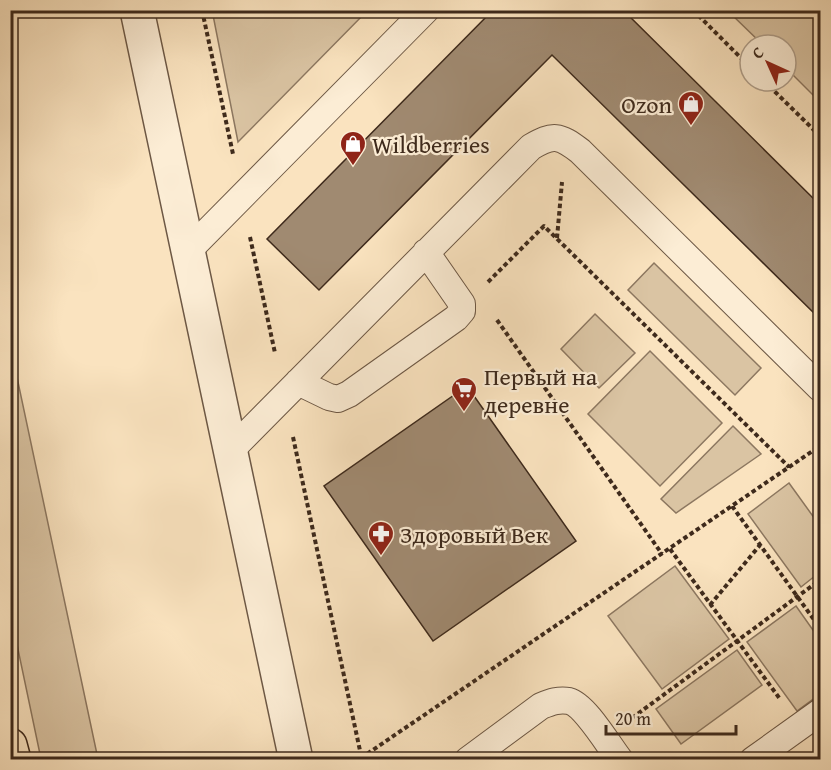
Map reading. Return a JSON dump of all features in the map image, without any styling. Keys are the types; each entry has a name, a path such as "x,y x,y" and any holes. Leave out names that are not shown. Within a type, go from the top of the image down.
{"highway":[{"path":"10,745 14,759"}],"street":[{"path":"137,10 297,759"}],"lane":[{"path":"188,251 426,10"},
{"path":"231,450 531,147 547,138 566,140 580,151 820,388"},
{"path":"426,252 462,304 470,300"},
{"path":"291,389 338,399 349,394 456,318 470,300"},
{"path":"468,759 541,706 555,700 571,701 586,713 620,759"},
{"path":"753,759 820,712"}],"path":[{"path":"202,10 242,197 291,389 362,759 820,446"},
{"path":"693,10 738,55"},
{"path":"776,93 820,136"},
{"path":"557,238 566,140"},
{"path":"662,554 470,300 544,226 789,467"},
{"path":"732,506 820,628"},
{"path":"710,605 760,545"},
{"path":"669,549 800,727"},
{"path":"604,738 820,580"}],"shaded area":[{"path":"212,10 367,10 367,11 238,142"},
{"path":"728,11 820,11 820,102 798,80 798,33 751,33"},
{"path":"654,263 761,368 735,395 628,290"},
{"path":"595,314 635,353 599,388 561,349"},
{"path":"10,349 98,759 41,759 11,616"},
{"path":"650,351 722,423 660,486 588,414"},
{"path":"733,426 761,454 676,513 661,499"},
{"path":"789,483 820,526 820,572 801,587 748,514"},
{"path":"675,566 729,639 662,689 608,616"},
{"path":"796,606 820,640 820,694 797,711 747,642"},
{"path":"737,650 762,685 681,744 656,709"}],"building":[{"path":"493,10 623,10 820,205 820,319 552,55 319,290 267,239"},
{"path":"467,386 576,541 433,641 324,486"}],"place":[{"name":"Ozon","path":"691,127"},
{"name":"Wildberries","path":"353,167"},
{"name":"Первый на деревне","path":"464,413"},
{"name":"Здоровый Век","path":"381,557"}]}
